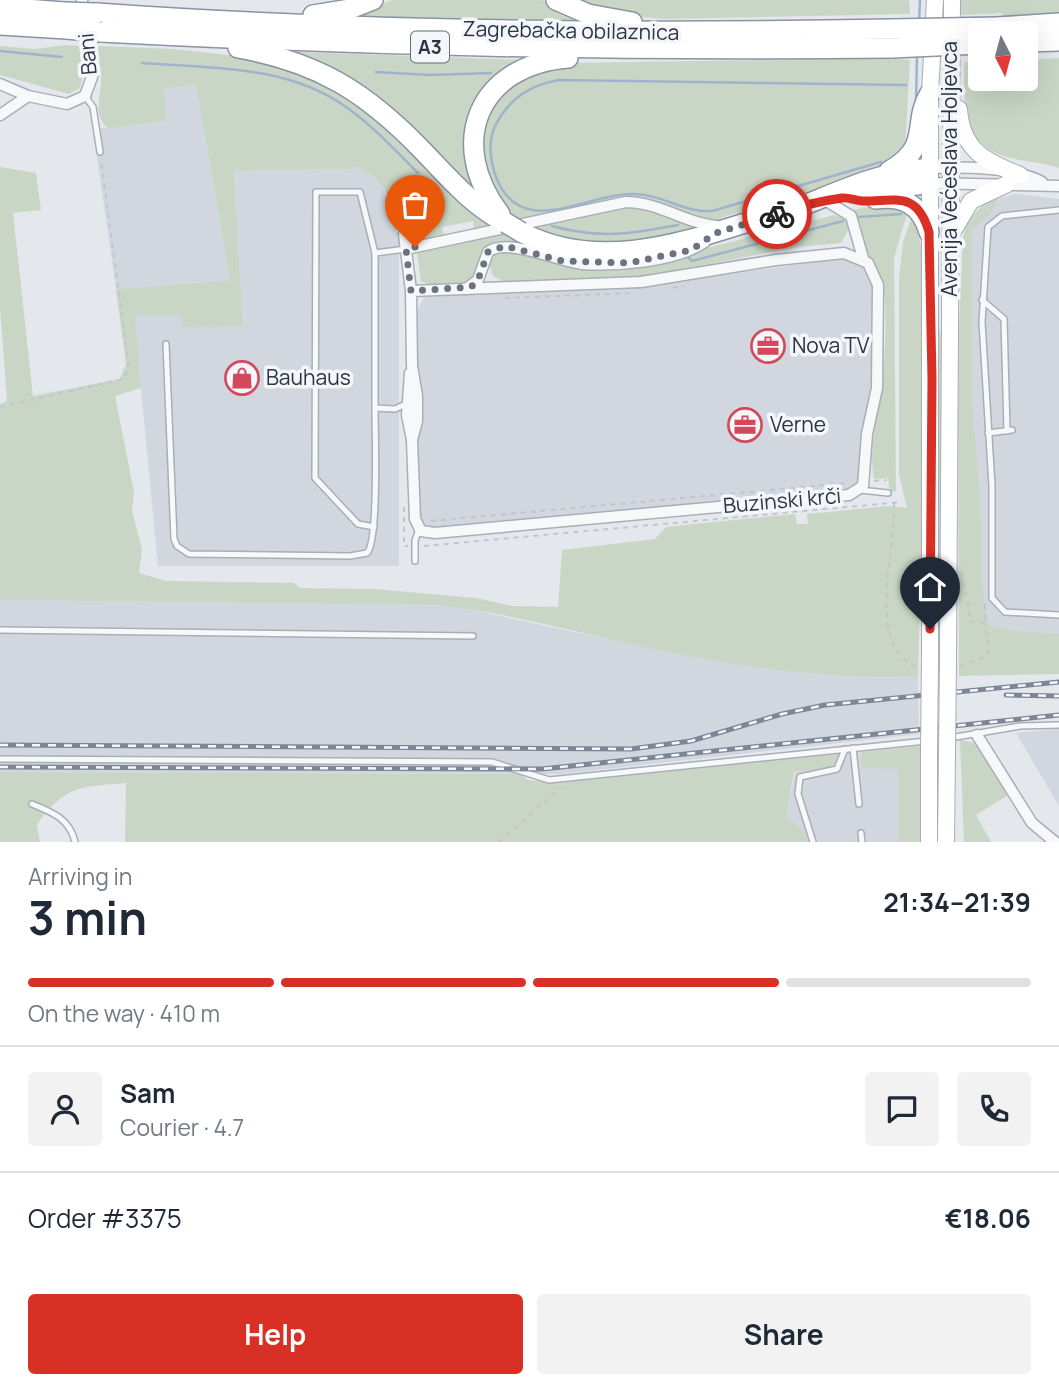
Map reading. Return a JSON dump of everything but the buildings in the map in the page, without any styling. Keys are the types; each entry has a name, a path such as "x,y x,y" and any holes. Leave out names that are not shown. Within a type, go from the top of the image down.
{"highway":[{"path":"198,20 231,14 321,14 373,0"},
{"path":"556,0 609,19 707,25 730,32"},
{"name":"Zagrebačka obilaznica","path":"0,7 65,20"},
{"name":"Zagrebačka obilaznica","path":"93,15 156,35 465,48 703,51 892,39 1059,23"},
{"name":"Zagrebačka obilaznica","path":"0,24 65,20 93,15 447,30 730,32 968,43"},
{"path":"156,35 186,44 254,51 302,64 330,76 378,107 478,206 514,227 557,246 614,253 649,249 716,233 802,206 930,176"},
{"path":"1038,42 1059,41"},
{"path":"514,227 481,187 473,158 476,123 496,88 525,68 552,60 682,57 703,51"},
{"path":"802,206 841,188 877,177 901,163 914,150 921,132 923,108 930,93"},
{"path":"877,177 930,176"},
{"path":"836,200 903,200 918,209 929,232"}],"main road":[{"name":"Avenija Većeslava Holjevca","path":"929,842 932,379 929,232 930,93 935,0"},
{"name":"Avenija Većeslava Holjevca","path":"946,842 952,0"},
{"path":"950,240 961,213 971,201 1013,180 974,153 963,132 957,100 951,91"}],"street":[{"name":"Bani","path":"0,84 28,96 67,103 85,96 92,77 93,15"},
{"path":"0,116 28,96"},
{"path":"930,176 950,175 1059,186"},
{"path":"832,254 848,241 855,229 847,212 836,200"},
{"path":"406,249 626,202 651,205 706,225 744,224"},
{"name":"Buzinski krči","path":"422,525 435,533 849,495 865,482 867,434 877,388 878,285 873,271 863,258 855,229"},
{"path":"466,289 478,280 488,252 498,246 516,247 563,261 610,264 691,250 716,233"},
{"path":"404,234 411,291 412,366 407,409 414,434"},
{"path":"411,291 641,282 776,260 832,254 851,254 863,258"},
{"path":"483,267 490,278 504,287"},
{"path":"412,366 417,396 414,434 415,519 422,525"},
{"path":"977,735 1032,823 1055,842"}],"lane":[{"path":"85,96 93,107 100,152"},
{"path":"166,344 174,539 183,552 361,556 372,547 374,527 375,253 359,192 316,192 315,478 358,524 374,527"},
{"path":"404,234 421,228 416,201"},
{"path":"1059,211 1002,216 988,227 982,300 992,486 992,598 1005,612 1059,615"},
{"path":"375,253 406,249"},
{"path":"982,300 1004,319 1009,430 988,432"},
{"path":"375,408 407,409 417,396"},
{"path":"857,486 888,493"},
{"path":"415,561 415,541 422,525"},
{"path":"0,630 473,636"},
{"path":"0,759 492,762 542,779 571,779 977,735 1020,726 1059,725"},
{"path":"853,748 859,804"},
{"path":"813,842 798,794 800,777 837,769 845,749"},
{"path":"32,804 65,821 75,842"},
{"path":"861,833 862,842"}],"path":[{"path":"0,407 123,379 127,375 129,369 100,152"},
{"path":"875,481 887,480"},
{"path":"422,525 857,486"},
{"path":"888,493 894,503 886,607 889,628"},
{"path":"421,546 902,502"},
{"path":"961,569 971,622 985,624 985,602 992,598"},
{"path":"499,842 517,823 571,779"}],"shaded area":[{"path":"196,85 230,282 116,289 93,129 166,121 164,88"},
{"path":"355,164 376,174 381,181 399,238 399,566 158,566 134,316 183,316 183,328 243,326 234,171 352,169"},
{"path":"1016,194 1059,199 1059,634 1010,630 989,625 983,592 980,494 972,400 972,230 989,216 999,198"},
{"path":"837,259 859,263 865,268 873,285 873,376 862,438 860,479 851,489 430,529 420,521 416,313 424,297 623,289"},
{"path":"0,600 436,605 463,608 640,646 759,666 834,674 918,676 919,734 561,774 0,772"},
{"path":"1059,729 1059,806 1016,733"},
{"path":"861,752 860,757 898,769 898,842 807,842 805,832 786,817 795,772 834,768 838,754"}],"green space":[{"path":"392,0 542,0 580,21 353,16"},
{"path":"564,0 909,0 910,14 666,19 637,17"},
{"path":"957,0 1059,0 1059,15 957,15"},
{"path":"0,46 35,49 79,46 83,75 80,88 69,94 0,75"},
{"path":"97,46 173,49 275,60 352,93 494,224 474,229 473,221 442,227 444,235 424,240 409,233 429,233 421,191 414,182 404,191 405,200 411,204 412,225 395,231 391,208 381,184 375,177 355,165 352,169 234,171 243,326 183,328 182,316 135,316 141,388 115,396 134,492 132,511 142,549 139,573 166,581 294,583 300,588 374,589 476,598 512,606 558,607 562,550 655,539 666,527 795,514 797,524 808,524 807,514 889,506 907,508 899,475 899,279 903,242 910,222 915,219 922,250 923,497 918,676 848,676 743,665 639,646 513,617 436,605 0,600 0,404 7,401 0,307 0,167 36,173 41,210 13,213 33,396 120,379 126,364 116,289 230,281 196,85 164,88 166,121 108,128 100,118 98,106 101,76"},
{"path":"298,52 524,60 511,68 466,162 476,194 381,99 341,73 297,55"},
{"path":"887,58 910,60 905,147 878,170 711,221 697,219 646,199 628,197 515,221 482,180 480,125 509,82 565,63"},
{"path":"1059,58 1059,168 995,152 974,134 966,108 964,62 968,62 968,91 1038,91 1038,59"},
{"path":"999,198 989,216 972,230 972,400 980,494 983,592 989,625 1010,630 1059,634 1059,674 959,676 958,349 963,238 969,213 973,215 985,203"},
{"path":"880,204 897,204 907,214 894,258 896,491 890,492 888,478 874,479 872,466 873,440 884,367 884,288 880,274 864,246 853,210"},
{"path":"640,206 701,228 652,242 574,243 528,228 623,207"},
{"path":"834,215 844,218 849,229 841,243 799,247 634,278 505,282 493,276 489,264 496,253 513,251 574,267 653,262"},
{"path":"511,233 528,241 526,247 508,242 489,245 473,275 465,283 429,285 421,281 417,253"},
{"path":"937,307 943,357 942,655 938,653 936,637"},
{"path":"960,740 977,743 1010,794 976,815 991,842 964,842"},
{"path":"920,746 920,842 898,842 898,769 862,768 861,752"},
{"path":"838,754 834,768 794,772 786,817 805,832 807,842 125,842 126,783 85,788 65,795 37,825 40,842 0,842 0,772 521,774 528,780 558,783"}],"waterway":[{"path":"919,21 920,0"},
{"path":"0,51 62,57"},
{"path":"916,101 917,55"},
{"path":"142,63 248,71 299,83 323,93 356,114 418,173"},
{"path":"376,72 430,75 491,73"},
{"path":"881,162 712,211 692,209 654,197 634,194 556,210 538,211 522,207 507,196 496,177 491,143 496,124 514,100 530,89 559,80 906,85"},
{"path":"859,217 901,214"},
{"path":"687,256 692,261 843,221"},
{"path":"552,226 585,233 615,234 678,225"}],"railway":[{"path":"0,745 631,749 691,741 782,714 825,705 1059,682"},
{"path":"1006,695 1059,696"},
{"path":"0,767 542,769 1059,715"}],"way so far":[{"path":"415,247 406,249 411,291 466,289 478,280 485,256 498,246 516,247 543,257 585,264 629,263 691,250 716,233 777,214"}],"place":[{"name":"Nova TV","path":"768,346"},
{"name":"Bauhaus","path":"242,378"},
{"name":"Verne","path":"745,425"}],"route":[{"path":"777,214 844,198 862,201 889,197 910,203 918,209 926,222 929,232 932,379 930,629"}]}
